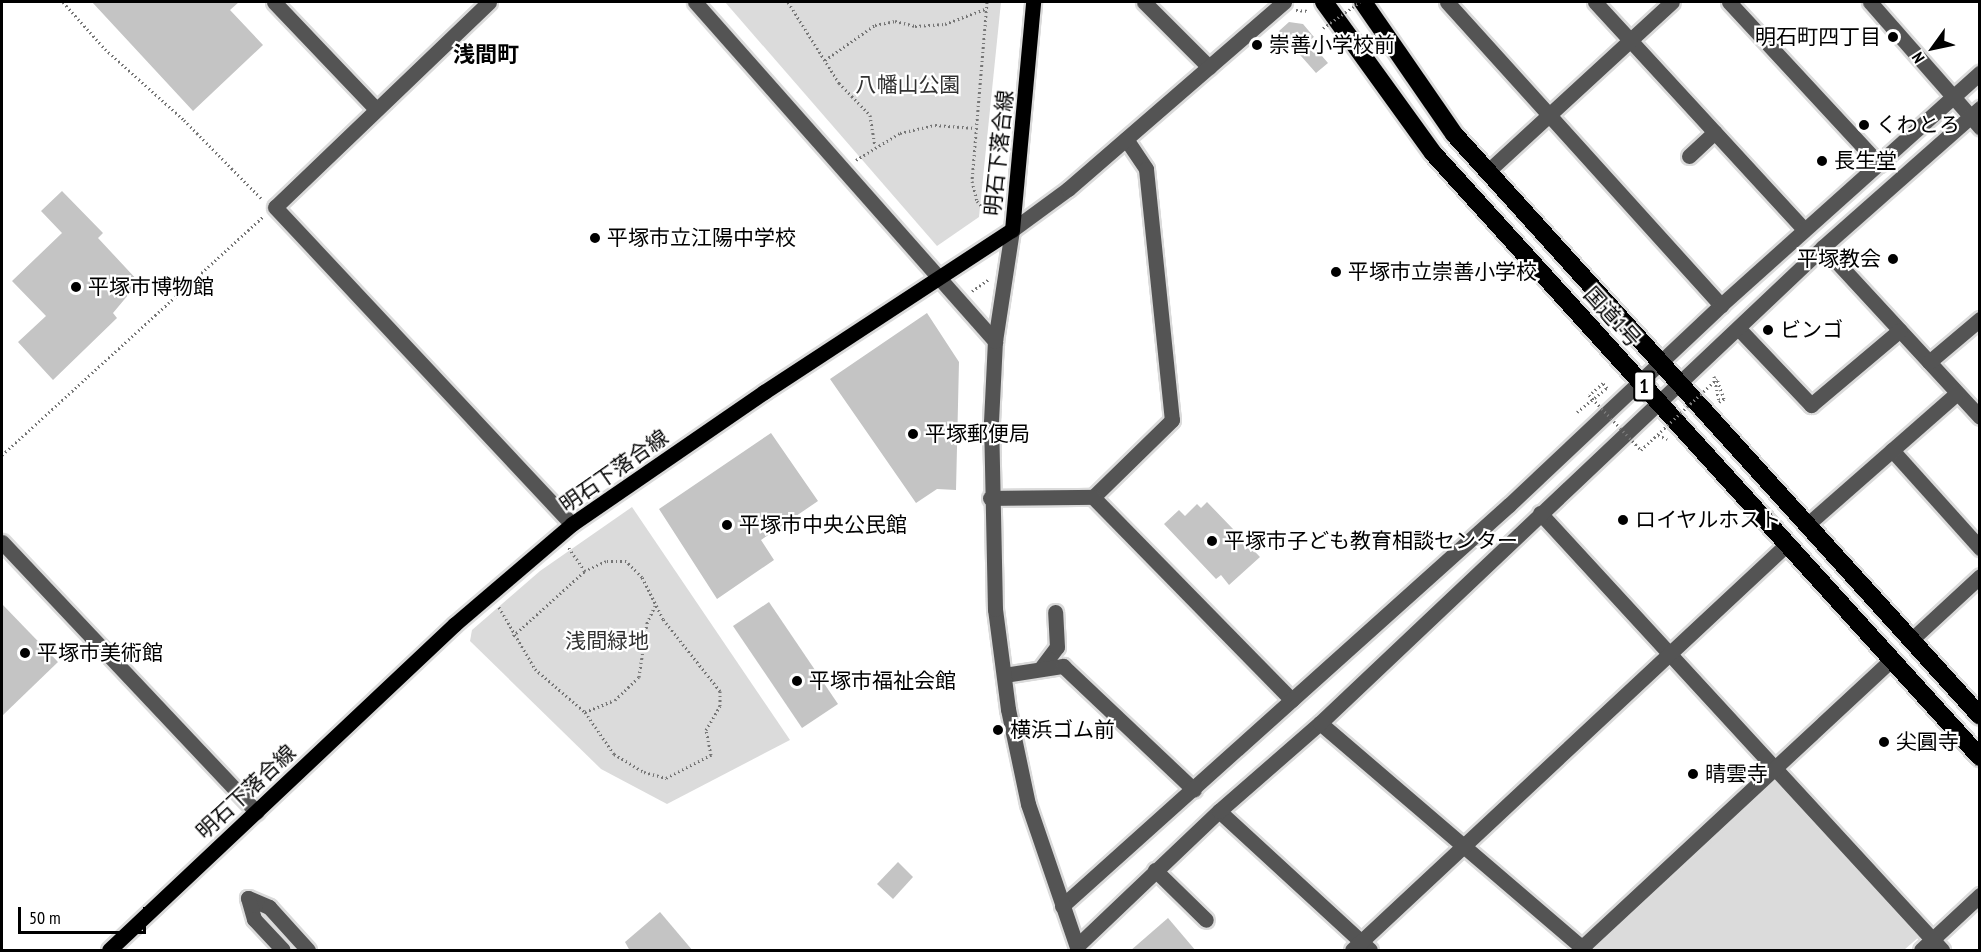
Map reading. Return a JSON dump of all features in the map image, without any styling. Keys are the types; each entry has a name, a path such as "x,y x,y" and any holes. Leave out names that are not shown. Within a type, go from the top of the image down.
{"highway":[{"name":"国道1号","path":"1361,2 1454,134 1980,716"},
{"name":"国道1号","path":"1316,5 1433,153 1980,757"}],"main road":[{"name":"明石下落合線","path":"109,951 455,624 572,525 936,278 1012,230 1034,2"}],"street":[{"path":"274,2 376,110"},
{"path":"489,2 275,207 572,525"},
{"path":"695,2 936,278 995,341"},
{"path":"1144,2 1209,67"},
{"path":"1447,2 1721,305"},
{"path":"1595,2 1804,229"},
{"path":"1487,172 1672,2"},
{"path":"1729,2 1879,164"},
{"path":"1290,6 1209,67 1126,139 1012,230 995,341 990,498 995,609 1004,675 1028,804 1077,948 1155,870 1320,723 1540,513 1680,386 1823,247 1976,117 1953,97 1870,2"},
{"path":"1062,906 1509,505 1721,305 1980,73"},
{"path":"1689,156 1715,132"},
{"path":"990,498 1094,497 1172,420 1146,169 1126,139"},
{"path":"1823,247 1980,417"},
{"path":"1929,362 1980,319"},
{"path":"1738,329 1811,405 1900,330"},
{"path":"1808,524 1957,393"},
{"path":"1892,450 1980,548"},
{"path":"1094,497 1292,700"},
{"path":"1540,513 1774,768 1932,947 1980,895"},
{"path":"2,542 256,812"},
{"path":"1219,811 1361,948 1462,847 1786,545"},
{"path":"1911,640 1980,576"},
{"path":"1041,668 1057,647 1055,612"},
{"path":"1320,723 1582,950 1891,660"},
{"path":"1004,675 1063,666 1194,790"},
{"path":"1155,870 1206,920"},
{"path":"283,951 254,919 248,898 269,907 308,951"}],"path":[{"path":"2,455 275,207 250,189 184,120 105,49 63,2"},
{"path":"788,2 839,83 870,115 875,145"},
{"path":"987,2 972,181 977,201 989,214"},
{"path":"1323,28 1361,2"},
{"path":"1290,6 1316,5"},
{"path":"825,60 875,25 895,21 915,26 945,24 986,9"},
{"path":"842,171 875,145 900,133 935,125 975,128"},
{"path":"972,291 990,278"},
{"path":"1715,377 1724,399 1719,402 1715,377"},
{"path":"1577,412 1607,388 1603,383 1589,395 1641,450 1715,377"},
{"path":"567,546 585,570"},
{"path":"496,603 513,636 535,669 585,712 614,754 644,772 666,778 711,755 706,730 720,706 720,691 655,605 642,577 626,561 606,561 585,570 513,636"},
{"path":"585,712 615,700 639,677 647,623 655,605"}],"green space":[{"name":"八幡山公園","path":"725,2 1001,2 979,217 937,246"},
{"name":"浅間緑地","path":"632,507 790,740 667,804 601,769 470,641 472,630 540,571"},
{"path":"1776,779 1920,936 1904,950 1594,950 1590,947"}],"building":[{"path":"92,2 239,2 230,10 263,45 193,111"},
{"path":"1289,22 1303,24 1314,37 1309,41 1328,63 1316,73 1279,31"},
{"name":"平塚市博物館","path":"62,191 103,233 98,238 139,282 113,313 117,318 53,380 18,342 46,316 12,281 62,233 41,211"},
{"name":"平塚郵便局","path":"927,313 959,362 956,490 937,489 916,503 830,379"},
{"name":"平塚市中央公民館","path":"771,433 818,501 761,540 774,560 717,599 659,509"},
{"name":"平塚市子ども教育相談センター","path":"1207,502 1260,557 1229,585 1221,575 1216,579 1164,524 1179,510 1185,516 1197,504 1201,508"},
{"name":"平塚市福祉会館","path":"769,602 838,704 802,728 733,626"},
{"name":"平塚市美術館","path":"2,604 58,662 2,716"},
{"path":"898,862 913,877 893,899 877,884"},
{"path":"660,912 693,951 630,951 625,942"},
{"path":"1168,918 1196,951 1130,951"}],"place":[{"name":"明石町四丁目","path":"1893,37"},
{"name":"崇善小学校前","path":"1257,45"},
{"name":"くわとろ","path":"1864,125"},
{"name":"長生堂","path":"1822,161"},
{"name":"平塚市立江陽中学校","path":"595,238"},
{"name":"平塚教会","path":"1893,259"},
{"name":"平塚市立崇善小学校","path":"1336,272"},
{"name":"平塚市博物館","path":"76,287"},
{"name":"ビンゴ","path":"1768,330"},
{"name":"平塚郵便局","path":"913,434"},
{"name":"ロイヤルホスト","path":"1623,520"},
{"name":"平塚市中央公民館","path":"727,525"},
{"name":"平塚市子ども教育相談センター","path":"1212,541"},
{"name":"平塚市美術館","path":"25,653"},
{"name":"平塚市福祉会館","path":"797,681"},
{"name":"横浜ゴム前","path":"998,730"},
{"name":"尖圓寺","path":"1884,742"},
{"name":"晴雲寺","path":"1693,774"}],"district":[{"name":"浅間町","path":"486,55"}]}
